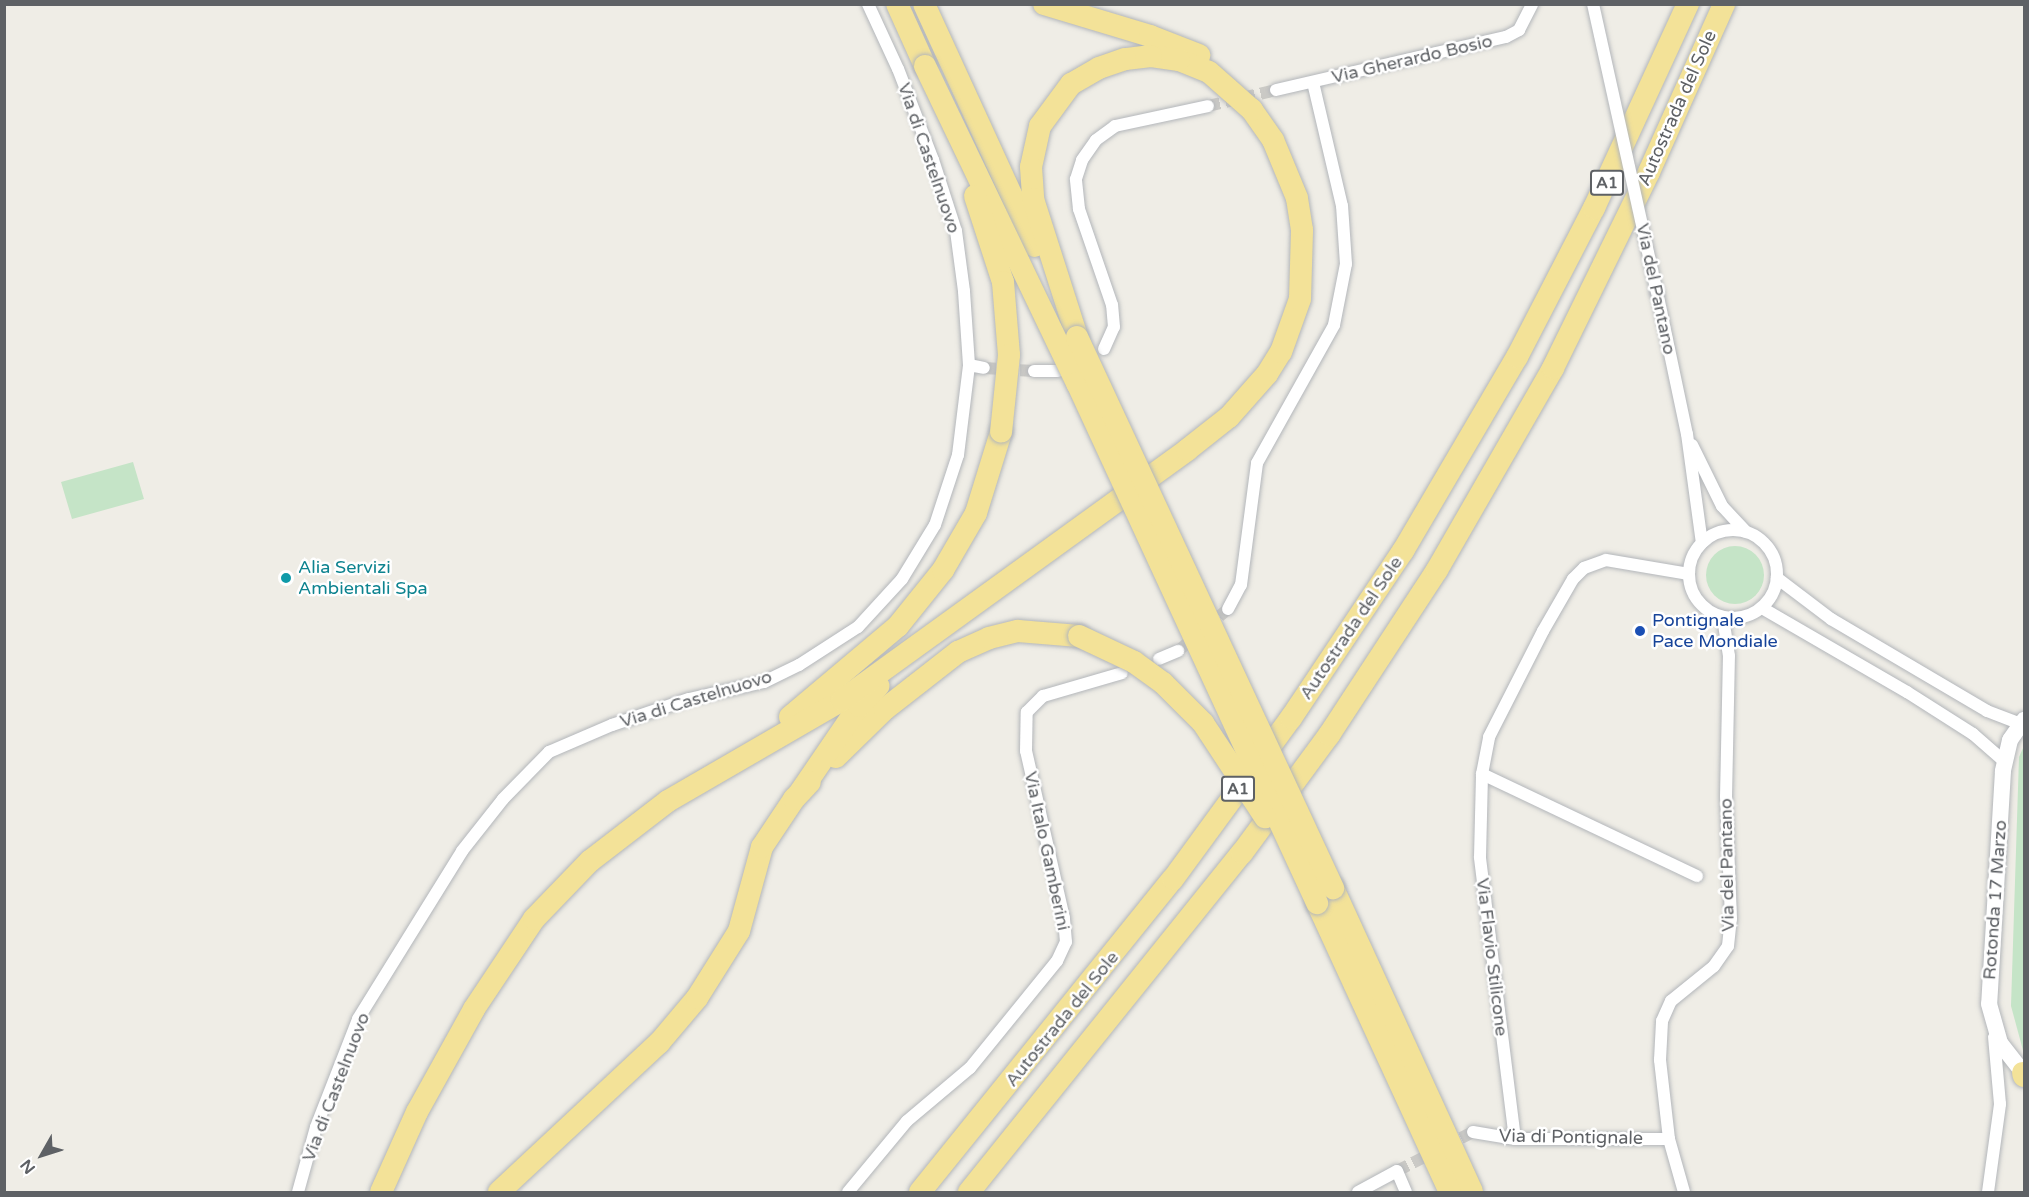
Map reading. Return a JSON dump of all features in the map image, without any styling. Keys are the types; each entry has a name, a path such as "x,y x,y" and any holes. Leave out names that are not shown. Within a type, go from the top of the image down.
{"highway":[{"path":"897,4 1325,896 1472,1192"},
{"path":"924,4 1077,337 1325,896 1450,1192"},
{"path":"499,1192 659,1043 697,999 738,931 762,848 859,706 890,676 1234,422 1274,379 1299,328 1311,270 1305,196 1295,165 1258,105 1223,71 1190,49 1044,4"},
{"name":"Autostrada del Sole","path":"920,1192 1173,879 1291,718 1403,550 1517,357 1604,188 1688,4"},
{"name":"Autostrada del Sole","path":"969,1192 1242,853 1329,735 1437,570 1553,368 1649,172 1724,4"},
{"path":"381,1192 417,1112 474,1009 534,919 590,861 649,815 842,700 1187,450 1257,388 1281,352 1300,299 1302,230 1288,168 1252,110 1209,72 1179,60 1150,56 1099,68 1071,84 1040,126 1031,167 1032,188 1077,337"},
{"path":"738,760 897,626 943,570 976,513 1001,432 1009,355 1003,282 925,66"},
{"path":"801,791 885,709 958,652 989,638 1018,631 1079,636 1134,662 1163,683 1203,723 1325,896"},
{"path":"984,1192 1013,1140"}],"main road":[{"name":"Rotonda 17 Marzo","path":"2023,722 2010,740 2004,761 1989,986 1992,1024 2005,1053 2024,1074"}],"street":[{"name":"Via di Castelnuovo","path":"298,1192 316,1127 358,1019 462,851 503,799 549,752 612,725 689,699 764,682 799,665 858,627 902,579 935,525 958,455 969,365 956,231 902,79 868,4"},
{"name":"Via Gherardo Bosio","path":"1276,90 1506,37 1519,30 1532,4"},
{"name":"Via del Pantano","path":"1593,4 1687,434 1702,543"},
{"path":"1228,609 1240,585 1257,463 1334,325 1346,264 1342,206 1313,82"},
{"path":"1104,349 1114,327 1112,305 1079,209 1076,179 1082,160 1096,140 1115,126 1208,106"},
{"path":"969,365 984,368"},
{"path":"1035,372 1058,371"},
{"name":"Via del Pantano","path":"1687,434 1722,506 1746,532 1764,542 1771,552 1777,578"},
{"path":"1746,532 1719,533 1702,543 1689,574 1699,602 1723,617 1747,616 1762,608 1772,595 1777,578 1831,619 1987,711 2023,722"},
{"name":"Via Flavio Stilicone","path":"1515,1138 1480,857 1482,774 1489,737 1501,708 1573,579 1584,568 1606,560 1689,574"},
{"path":"1762,608 1907,692 1973,734 2004,761"},
{"name":"Via del Pantano","path":"1684,1192 1668,1139 1660,1060 1662,1021 1671,1001 1714,966 1728,946 1726,797 1730,656 1723,617"},
{"path":"1159,659 1178,651"},
{"name":"Via Italo Gamberini","path":"848,1192 907,1121 970,1068 1057,961 1066,942 1064,918 1026,751 1027,711 1043,696 1122,673"},
{"path":"1482,774 1697,876"},
{"path":"1988,1192 1998,1141 2000,1104 1992,1024"},
{"name":"Via di Pontignale","path":"1473,1132 1515,1138 1668,1139"},
{"path":"1358,1192 1397,1171 1406,1192"}],"green space":[{"path":"133,462 144,499 72,519 61,482"},
{"path":"1735,546 1746,548 1759,559 1764,575 1762,586 1751,599 1735,604 1724,602 1711,591 1706,575 1708,564 1719,551"},
{"path":"2024,746 2024,1054 2011,1006 2019,757"}],"tunnel":[{"path":"1208,106 1276,90"},
{"path":"984,368 1034,371"},
{"path":"1178,651 1228,609"},
{"path":"1397,1171 1473,1132"}],"place":[{"name":"Alia Servizi Ambientali Spa","path":"286,578"},
{"name":"Pontignale Pace Mondiale","path":"1640,631"}]}
